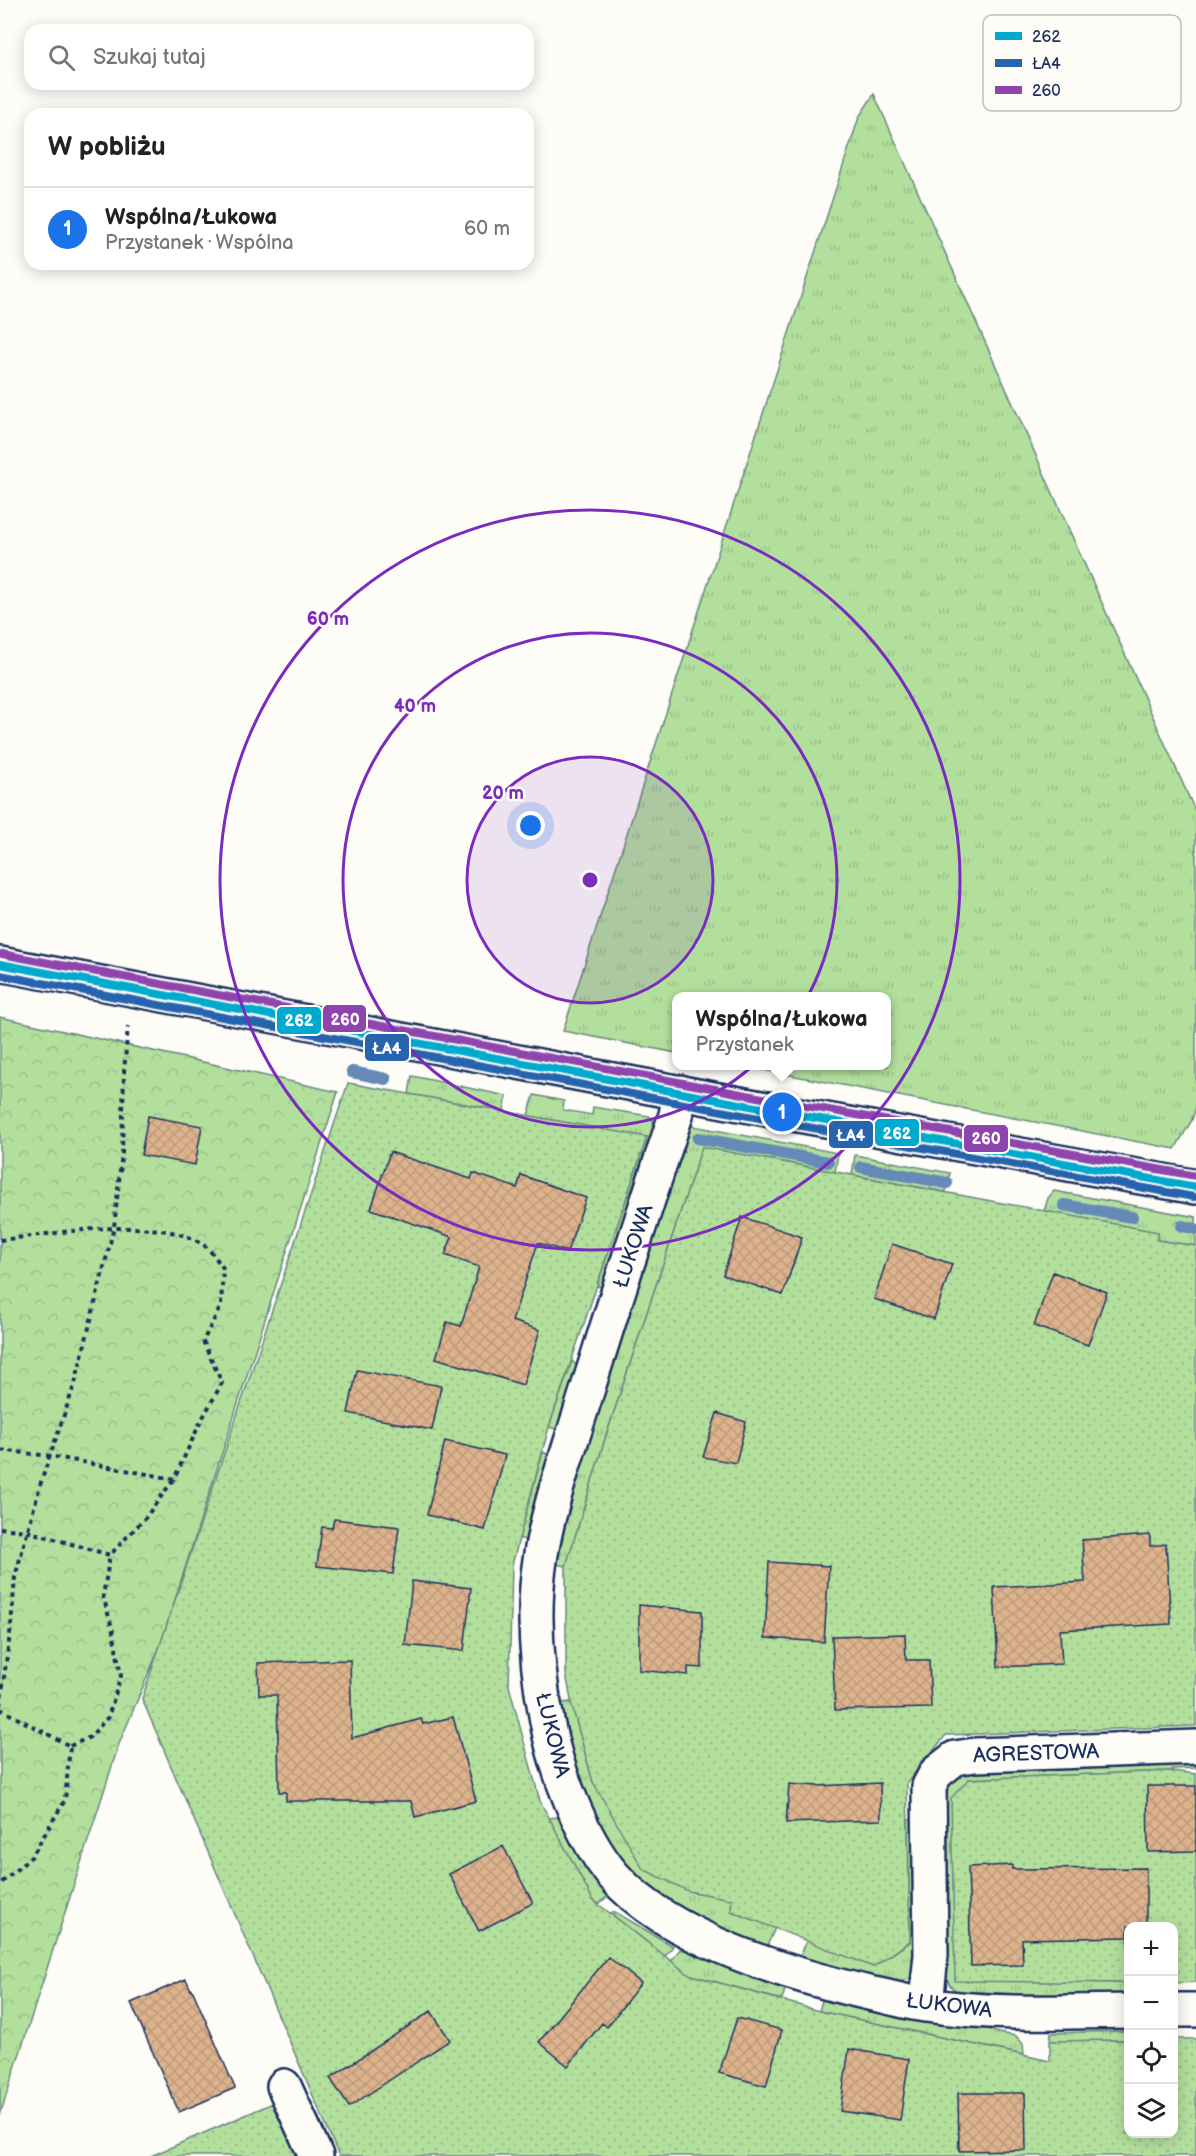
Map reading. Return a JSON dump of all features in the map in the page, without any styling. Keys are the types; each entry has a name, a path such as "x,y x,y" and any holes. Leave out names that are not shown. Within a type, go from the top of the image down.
{"street":[{"path":"0,964 364,1034 1196,1187"},
{"name":"ŁUKOWA","path":"680,1092 676,1115 547,1520 539,1564 537,1627 540,1686 552,1751 592,1845 612,1875 642,1904 678,1926 752,1959 834,1985 926,2005 1013,2012 1124,2011"},
{"name":"AGRESTOWA","path":"926,2005 931,1954 929,1786 936,1773 955,1758 975,1755 1196,1747"},
{"path":"1178,2010 1196,2010"},
{"path":"285,2086 316,2156"}],"path":[{"path":"70,1746 0,1708 15,1577 50,1456 76,1380 114,1227 122,1153 124,1072 130,989"},
{"path":"0,1240 114,1227 174,1232 206,1247 223,1268 221,1306 203,1341 222,1383 174,1479 146,1517 110,1555 103,1596 113,1631 121,1676 108,1716 90,1737 70,1746"},
{"path":"0,1450 50,1456 174,1479"},
{"path":"0,1528 27,1531 110,1555"},
{"path":"0,1884 32,1856 65,1800 70,1746"}],"green space":[{"path":"874,94 1196,813 1196,1107 1192,1120 1175,1149 764,1070 891,1070 891,992 672,992 672,1052 563,1031 859,117"},
{"path":"0,1017 338,1092 160,1646 119,1744 0,2115"},
{"path":"412,1076 507,1096 504,1111 409,1094"},
{"path":"348,1083 647,1137 549,1427 512,1565 509,1686 540,1801 593,1900 688,1974 819,2011 1050,2061 1050,2041 1124,2040 1124,2138 1178,2138 1178,2039 1196,2039 1196,2156 339,2156 142,1699"},
{"path":"534,1095 564,1101 563,1110 592,1115 593,1107 649,1116 653,1120 655,1126 630,1207 601,1287 597,1286 647,1137 528,1116"},
{"path":"688,1125 838,1153 835,1172 702,1147 605,1439 566,1566 554,1564 558,1540 586,1446"},
{"path":"702,1147 1158,1232 1157,1240 1196,1246 1196,1726 946,1735 907,1782 910,1941 873,1967 731,1911 732,1899 688,1891 643,1869 593,1782 572,1706 566,1673 566,1566 605,1439"},
{"path":"855,1155 950,1173 946,1192 852,1175"},
{"path":"1054,1191 1196,1217 1196,1246 1156,1240 1158,1232 1044,1211 1048,1198"},
{"path":"572,1361 579,1368 559,1430 549,1427"},
{"path":"543,1452 549,1455 527,1541 519,1538"},
{"path":"571,1702 593,1782 688,1891 732,1899 731,1911 775,1928 767,1946 704,1922 660,1897 618,1859 587,1800 566,1741 560,1703"},
{"path":"1196,1761 1196,1768 1172,1769 1172,1771 969,1779 955,1980 1124,1983 1124,1995 985,1995 966,1993 950,1986 946,1970 943,1795 945,1786 959,1771"},
{"path":"1172,1771 1196,1774 1196,1982 1178,1983 1178,1922 1124,1922 1124,1983 955,1981 951,1798 969,1779"},
{"path":"559,1817 581,1858 608,1896 599,1904 593,1900 549,1818"},
{"path":"908,1819 915,1819 920,1960 914,1977 898,1983 800,1957 807,1940 873,1967 910,1942"},
{"path":"615,1912 673,1946 665,1956 610,1913"},
{"path":"680,1949 786,1986 782,2000 688,1974 671,1961"},
{"path":"823,1997 925,2021 984,2027 998,2033 1016,2036 1023,2044 1024,2055 819,2011"},
{"path":"1124,2031 1124,2040 1050,2041 1051,2033"},
{"path":"273,2103 296,2156 151,2156"}],"building":[{"path":"148,1116 202,1126 195,1165 141,1155"},
{"path":"390,1152 471,1179 473,1173 517,1188 521,1175 586,1198 567,1252 538,1243 512,1321 540,1330 523,1385 436,1358 447,1322 461,1326 479,1267 445,1255 452,1237 371,1209"},
{"path":"742,1217 802,1237 783,1295 723,1275"},
{"path":"892,1244 952,1264 934,1319 874,1299"},
{"path":"1053,1272 1107,1292 1088,1345 1034,1326"},
{"path":"357,1370 441,1386 432,1430 348,1413"},
{"path":"717,1413 746,1422 736,1463 703,1457"},
{"path":"445,1441 505,1455 485,1530 427,1515"},
{"path":"334,1519 399,1527 393,1574 317,1566 322,1527 332,1528"},
{"path":"1150,1535 1150,1546 1166,1544 1171,1624 1060,1630 1062,1664 998,1667 994,1587 1085,1582 1082,1540"},
{"path":"769,1562 829,1566 824,1642 765,1638"},
{"path":"412,1581 471,1588 464,1651 405,1645"},
{"path":"639,1605 702,1611 702,1668 688,1667 688,1675 639,1670"},
{"path":"905,1634 906,1660 929,1660 931,1708 835,1710 832,1636"},
{"path":"350,1660 352,1738 421,1719 423,1724 453,1717 476,1801 415,1817 411,1801 286,1801 286,1792 279,1792 277,1695 259,1695 258,1663"},
{"path":"880,1783 881,1820 786,1823 789,1784 817,1786"},
{"path":"1147,1786 1196,1786 1196,1851 1148,1852"},
{"path":"503,1846 533,1903 479,1931 449,1874"},
{"path":"1012,1865 1012,1869 1146,1868 1146,1922 1124,1922 1124,1937 1022,1939 1023,1965 971,1966 968,1867"},
{"path":"608,1957 641,1983 607,2027 602,2023 568,2066 539,2042"},
{"path":"186,1979 235,2088 179,2112 131,2003"},
{"path":"431,2011 450,2040 349,2107 330,2078"},
{"path":"737,2018 782,2030 766,2086 719,2073"},
{"path":"849,2049 909,2059 900,2120 840,2111"},
{"path":"958,2093 1025,2093 1026,2150 959,2151"}],"waterway":[{"path":"352,1072 386,1079"},
{"path":"698,1138 828,1162"},
{"path":"861,1167 947,1183"},
{"path":"1064,1205 1132,1217"},
{"path":"1182,1226 1196,1229"}],"transit line":[{"name":"260","path":"2,954 784,1102 1196,1176"},
{"name":"262","path":"0,964 782,1112 1196,1187"},
{"name":"ŁA4","path":"0,975 780,1122 1194,1197"}],"place":[{"name":"Wspólna/Łukowa","path":"782,1112"}]}
